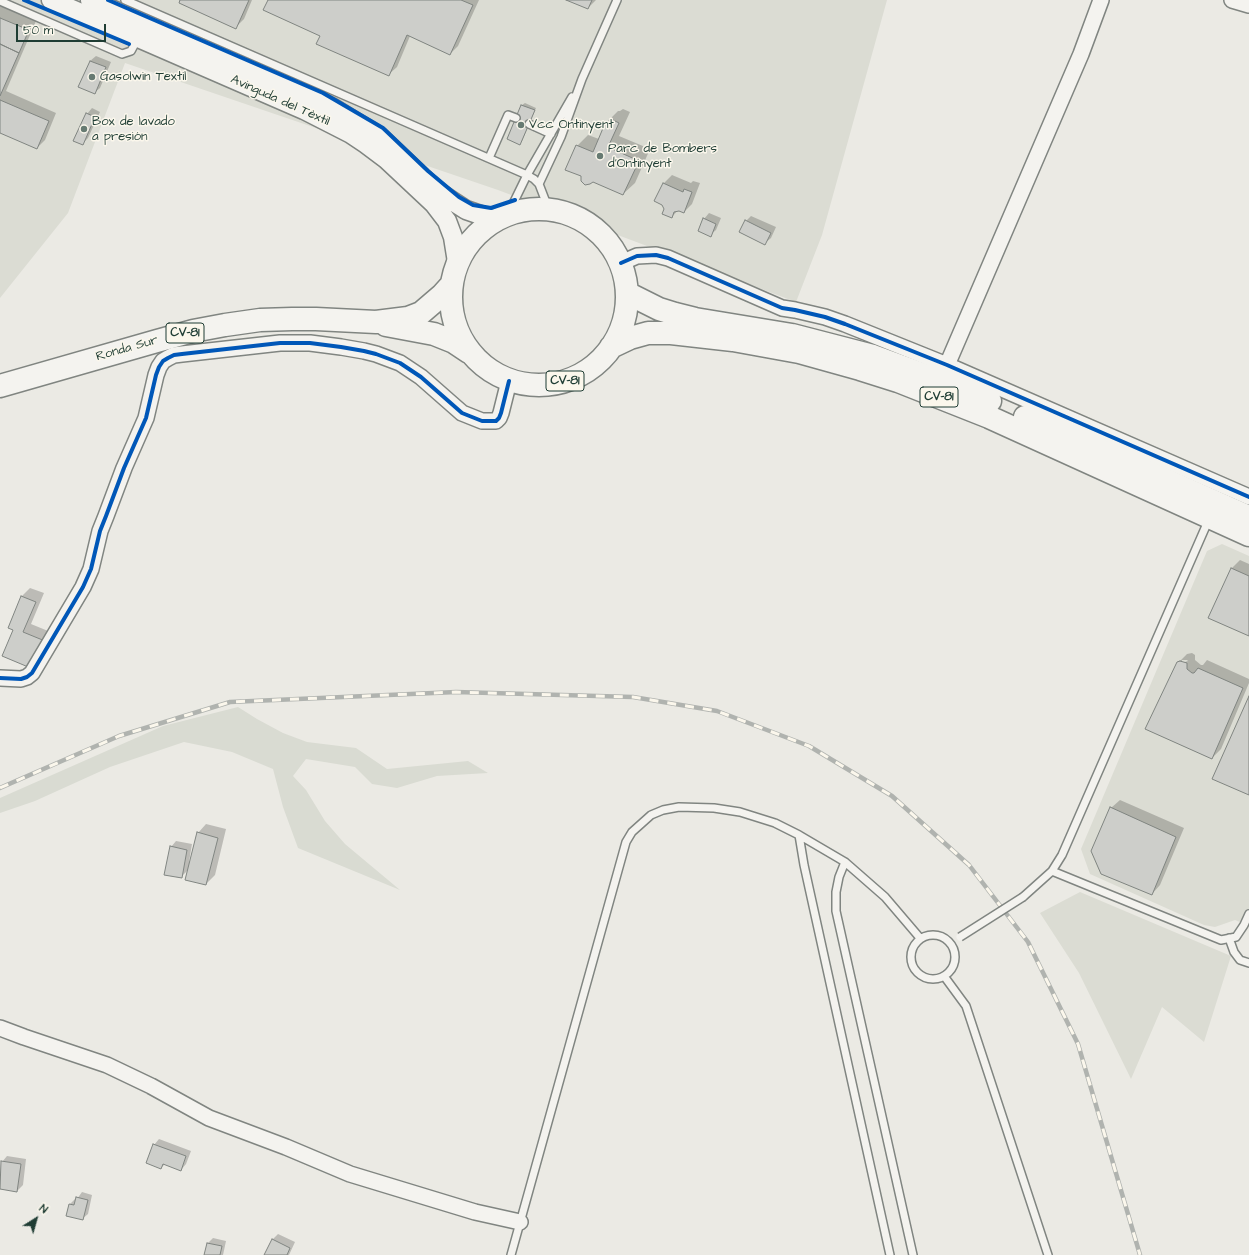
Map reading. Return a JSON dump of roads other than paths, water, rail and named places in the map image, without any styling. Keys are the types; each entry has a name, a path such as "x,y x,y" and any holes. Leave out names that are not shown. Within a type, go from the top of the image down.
{"main road":[{"name":"CV-81","path":"528,210 549,210 571,216 592,227 601,235 621,263 629,294 625,319 621,332 611,347 596,364 576,377 562,382 555,384 531,385 509,381 486,369 468,352 457,331 450,308 451,285 457,262 472,238 501,217 528,210"},
{"name":"Ronda Sur","path":"0,386 164,339 225,325 260,320 316,319 376,322 408,318 421,313 451,285"},
{"name":"CV-81","path":"629,294 659,309 675,314 695,319 792,335 873,356 998,405 1249,517"},
{"name":"Ronda Sur","path":"376,322 402,329 434,334 454,342 468,352"},
{"name":"CV-81","path":"611,347 630,338 648,333 671,333 740,341 798,352 860,369 911,386 989,417 1249,535"}],"street":[{"name":"Avinguda del Tèxtil","path":"50,0 304,110 351,134 386,159 434,204 446,220 454,237 457,262"},
{"name":"Avinguda del Tèxtil","path":"90,0 298,90 333,108 380,137 433,187 452,201 466,210 501,217"},
{"path":"947,365 1081,54 1101,0"},
{"path":"1232,0 1249,5"},
{"path":"621,263 637,256 645,255 656,255 668,258 776,306 825,317 947,365 1249,497"},
{"path":"0,678 21,679 28,677 32,673 83,588 91,569 100,531 124,468 146,418 157,371 163,361 168,358 174,355 280,343 310,343 364,351 400,363 421,377 462,413 482,421 496,420 499,418 509,381"},
{"path":"0,1028 24,1038 107,1065 139,1080 210,1118 286,1147 350,1174 475,1212 520,1222"}],"lane":[{"path":"126,0 527,175 539,184 549,210"},
{"path":"539,184 561,137 582,79 618,0"},
{"path":"0,1 122,54 131,51 138,38"},
{"path":"501,217 582,79"},
{"path":"489,158 508,115 516,118"},
{"path":"529,124 551,134"},
{"path":"951,943 1023,897 1052,870 1062,855 1210,517"},
{"path":"511,1255 626,842 632,832 650,815 663,810 679,807 714,808 762,818 799,835 845,862 885,897 920,938"},
{"path":"799,835 804,866 890,1255"},
{"path":"845,862 836,892 836,911 913,1255"},
{"path":"1052,870 1221,940 1236,937 1249,914"},
{"path":"926,935 940,935 951,943 955,950 956,958 950,972 937,979 930,979 916,972 912,965 911,951 914,944 920,938 926,935"},
{"path":"1229,938 1234,952 1240,960 1249,963"},
{"path":"944,976 966,1006 1048,1255"}],"railway":[{"path":"0,788 119,736 230,702 456,692 633,697 717,711 809,746 892,796 969,865 1028,942 1078,1044 1140,1255"}],"place":[{"name":"Gasolwin Textil","path":"92,77"},
{"name":"Vcc Ontinyent","path":"521,125"},
{"name":"Box de lavado a presión","path":"84,129"},
{"name":"Parc de Bombers d'Ontinyent","path":"600,156"}]}
